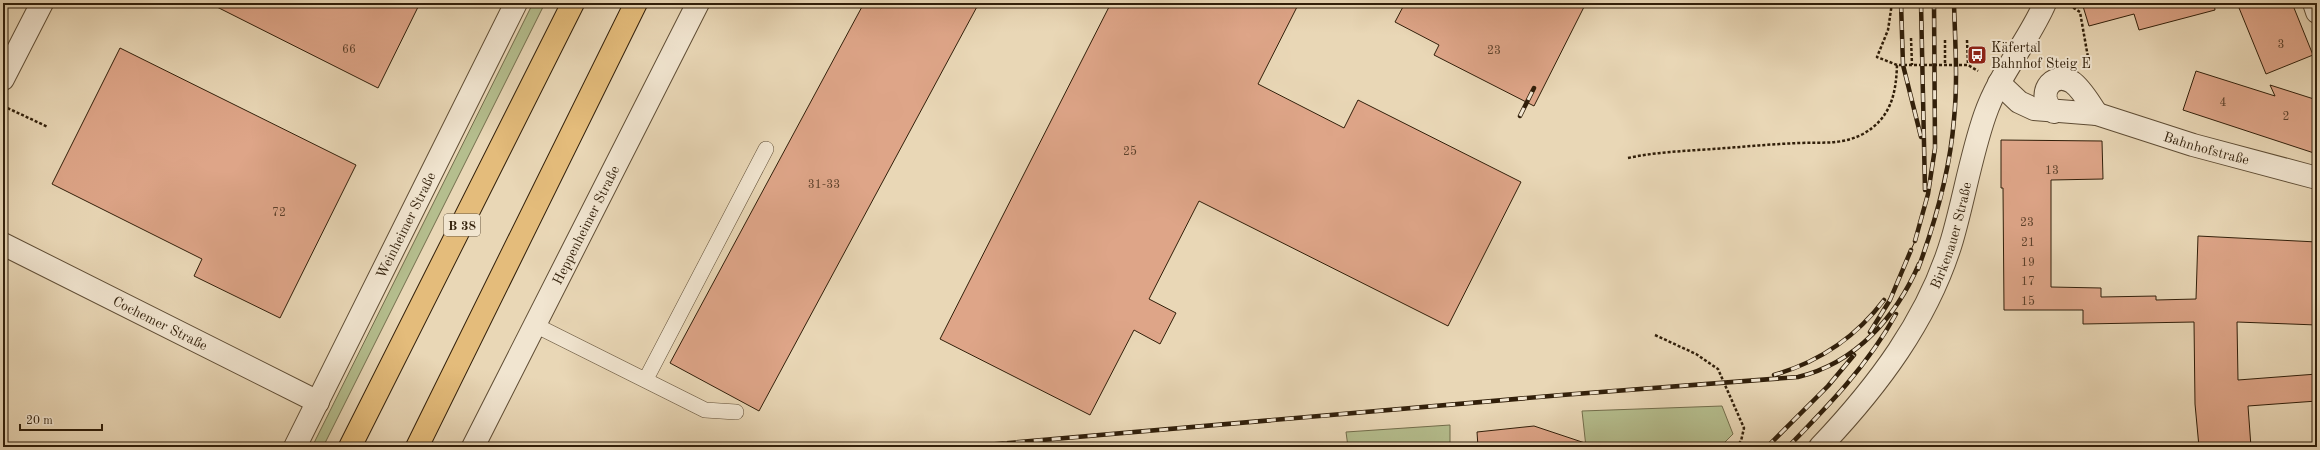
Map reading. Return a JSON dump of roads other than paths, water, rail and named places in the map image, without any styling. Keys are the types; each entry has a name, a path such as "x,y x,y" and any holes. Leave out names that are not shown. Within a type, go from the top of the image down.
{"highway":[{"name":"B 38","path":"350,447 573,3"},
{"path":"416,447 636,3"}],"street":[{"path":"3,79 42,3"},
{"name":"Weinheimer Straße","path":"295,447 516,3"},
{"name":"Heppenheimer Straße","path":"474,447 698,3"},
{"name":"Birkenauer Straße","path":"1820,447 1840,426 1896,355 1908,338 1933,292 1952,241 1985,114 1999,83 2037,20 2045,3"},
{"path":"2314,3 2317,12"},
{"path":"2054,112 2047,104 2045,96 2051,83 2062,79 2073,83 2097,114"},
{"name":"Bahnhofstraße","path":"1999,83 2019,102 2034,109 2054,112 2097,114 2194,145 2317,178"},
{"name":"Cochemer Straße","path":"3,244 318,402"}],"lane":[{"path":"646,379 766,149"},
{"path":"535,325 646,379 705,410 736,412"}],"tram line":[{"path":"1911,250 1915,241"}],"railway":[{"path":"1901,3 1903,65 1921,137"},
{"path":"1921,3 1925,190"},
{"path":"1915,241 1928,194 1935,148 1934,3"},
{"path":"1918,269 1931,232 1946,176 1952,138 1956,90 1954,3"},
{"path":"1520,116 1534,88"},
{"path":"1870,332 1890,300 1911,250"},
{"path":"962,447 1562,395 1798,377 1819,370 1838,361 1856,349 1872,335 1899,302 1919,264"},
{"path":"1774,375 1806,363 1849,337 1884,300"},
{"path":"1788,447 1818,416 1860,368 1873,351 1896,314"},
{"path":"1767,447 1828,386 1854,355"}],"place":[{"name":"Käfertal Bahnhof Steig E","path":"1977,55"}]}
